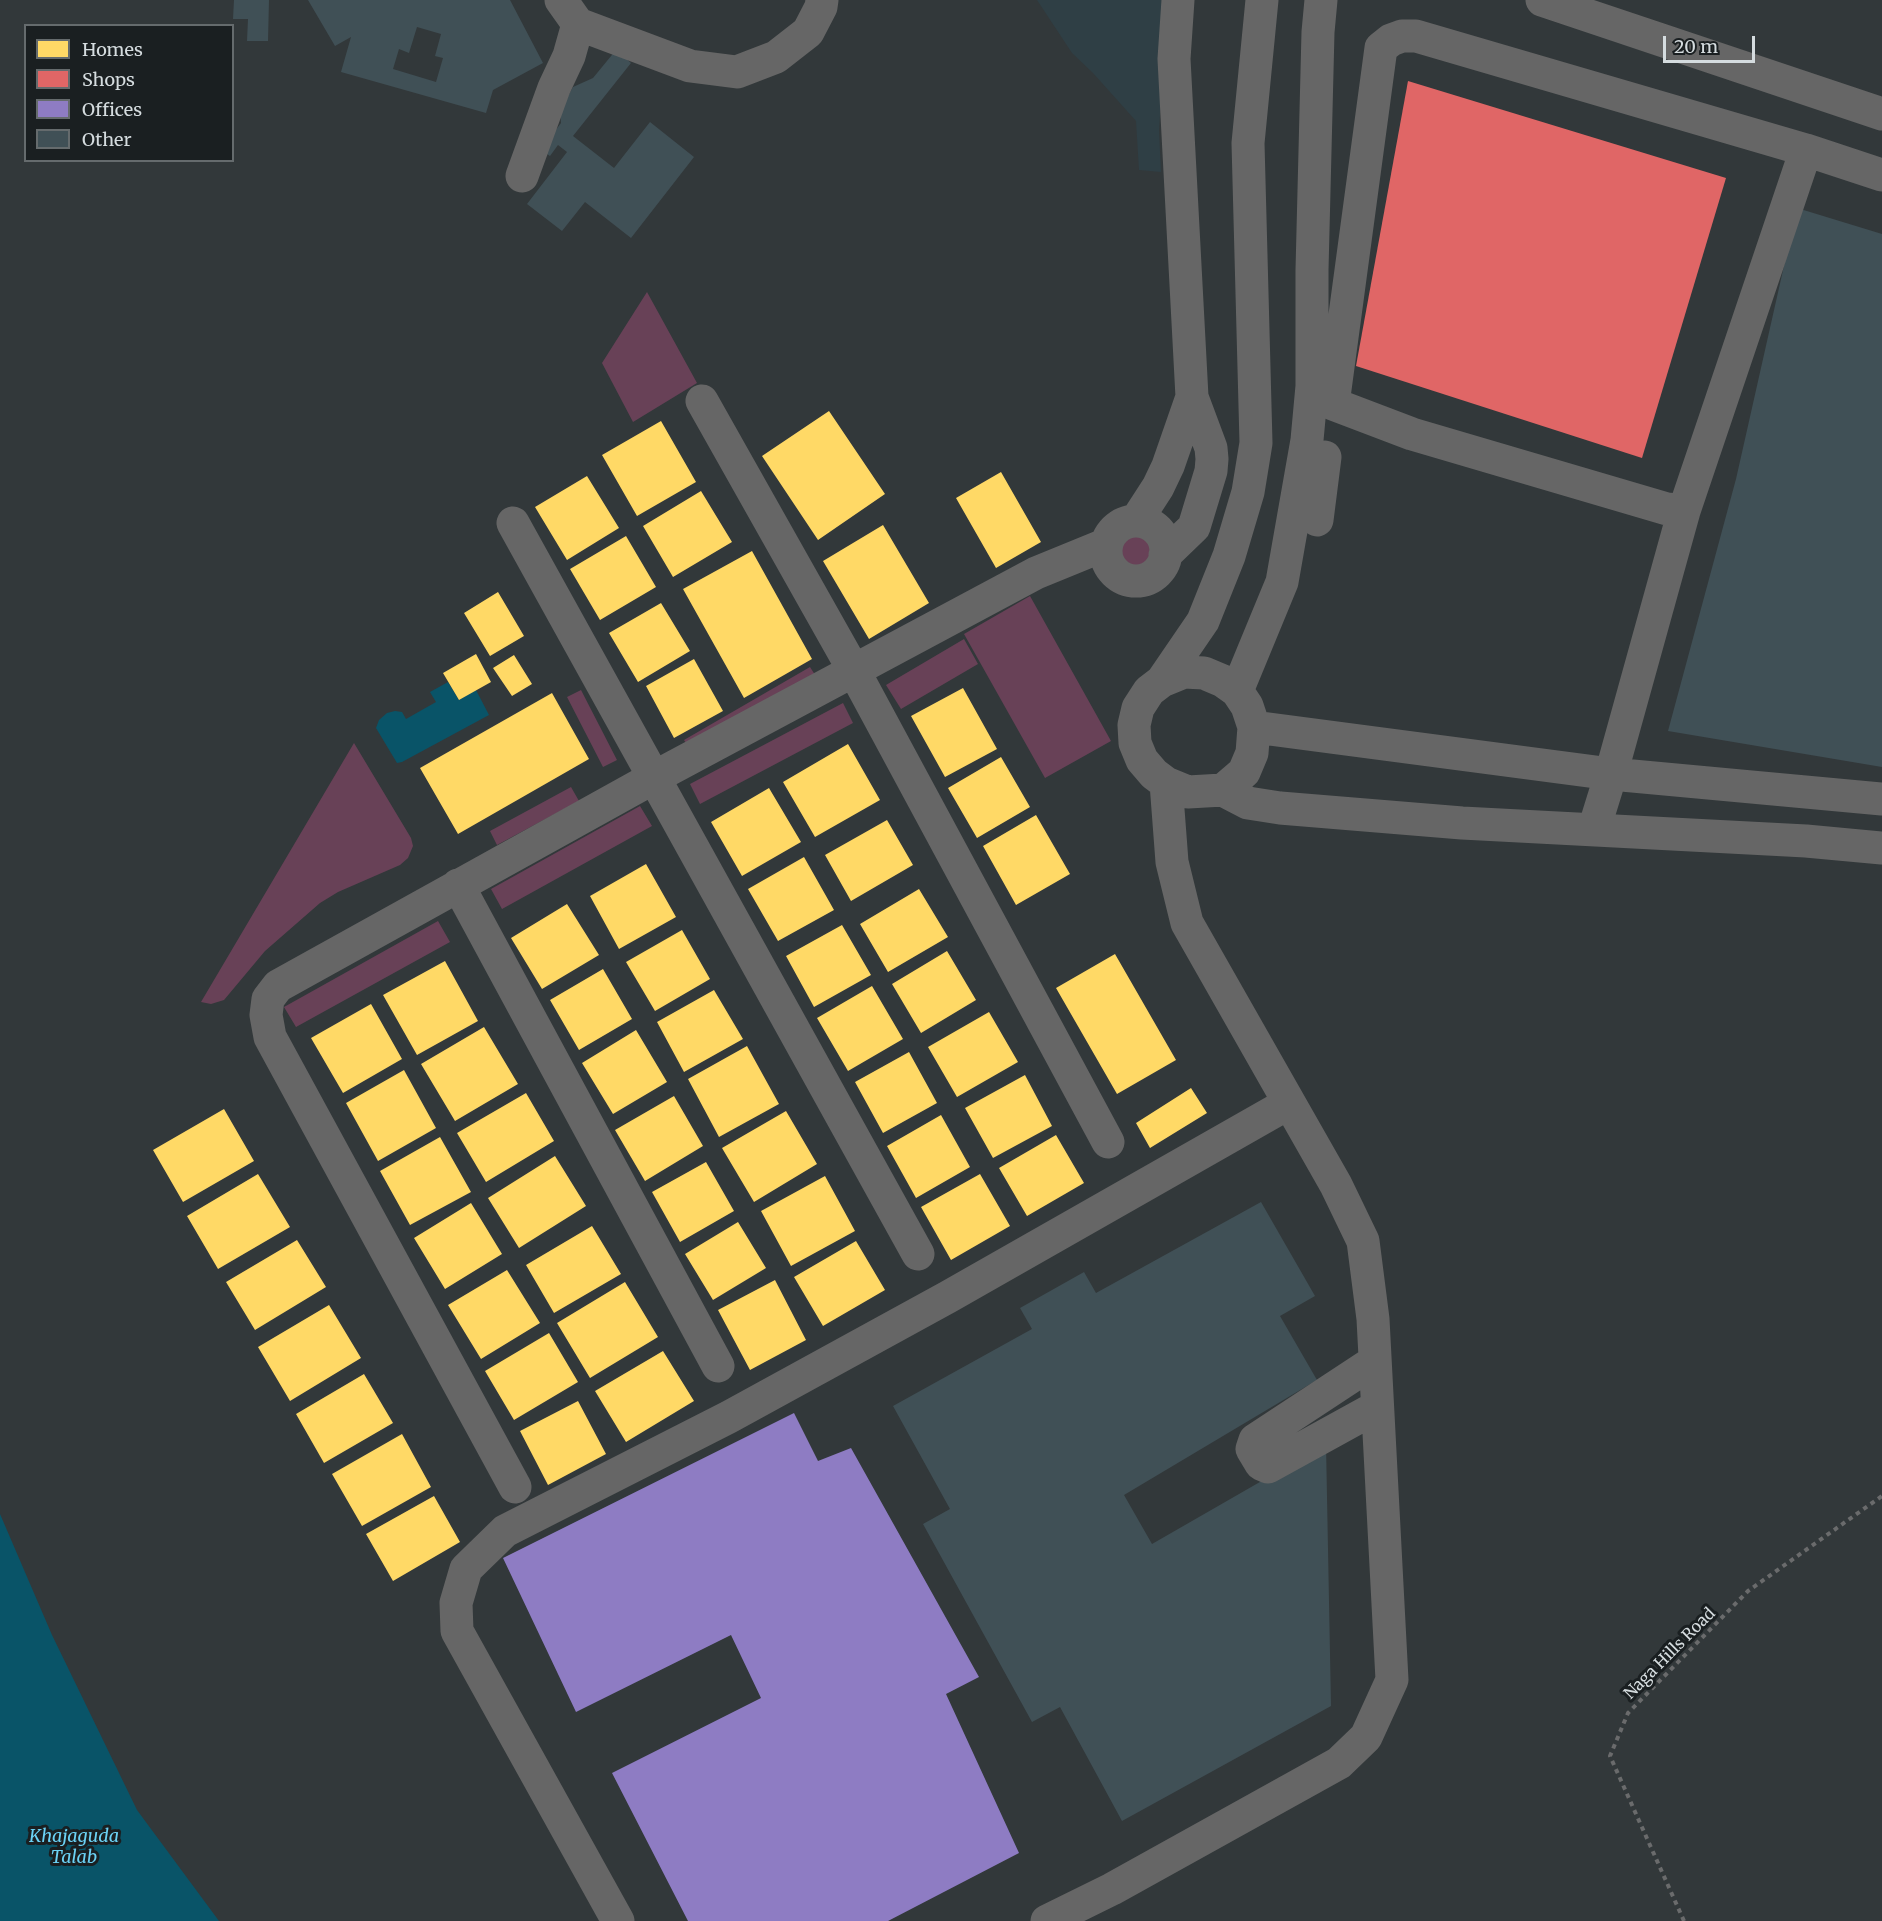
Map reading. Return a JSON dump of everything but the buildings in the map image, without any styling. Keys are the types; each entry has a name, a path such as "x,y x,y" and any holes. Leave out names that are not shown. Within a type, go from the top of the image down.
{"street":[{"path":"522,176 568,56 569,12 690,66 736,72 776,57 808,32 822,0"},
{"path":"1166,555 1161,535 1146,523 1136,521 1126,522 1117,527 1107,544 1106,553 1108,562 1120,577 1129,580 1148,578 1156,572 1166,555 1194,527 1211,471 1211,448 1192,397 1174,59 1178,0"},
{"path":"1162,681 1203,621 1229,556 1248,492 1256,443 1248,143 1262,0"},
{"path":"1237,691 1282,582 1307,440 1312,386 1312,270 1318,32 1321,0"},
{"path":"1560,3 1882,114"},
{"path":"1317,520 1381,48 1391,40 1402,36 1416,36 1806,150 1882,175"},
{"path":"1594,829 1684,511 1806,150"},
{"path":"1136,521 1158,487 1168,466 1192,397"},
{"path":"702,401 853,669 1107,1142"},
{"path":"1333,404 1412,434 1667,509 1684,511"},
{"path":"513,523 918,1254"},
{"path":"515,1487 270,1037 266,1015 268,999 278,986 853,669 1036,573 1107,544"},
{"path":"1222,790 1244,772 1252,753 1254,727 1247,706 1237,691 1223,681 1204,673 1184,672 1162,681 1149,691 1138,708 1134,725 1135,743 1142,760 1154,774 1166,783 1188,792 1222,790 1248,803 1280,808 1462,823 1806,841 1882,848"},
{"path":"1254,727 1611,774 1882,799"},
{"path":"1047,1921 1113,1889 1339,1763 1366,1737 1392,1680 1373,1320 1363,1241 1336,1185 1187,923 1172,862 1166,783"},
{"path":"1806,841 1817,792"},
{"path":"458,885 718,1366"},
{"path":"618,1921 457,1631 456,1603 466,1569 505,1531 729,1418 948,1297 1289,1103"},
{"path":"1375,1360 1255,1440 1252,1449 1261,1464 1268,1467 1377,1407"}],"path":[{"name":"Naga Hills Road","path":"1684,1921 1610,1755 1628,1713 1748,1592 1882,1496"}],"shaded area":[{"path":"1037,0 1168,0 1159,130 1161,172 1139,170 1136,121 1072,53"},
{"path":"647,292 697,383 633,422 602,363"},
{"path":"1138,532 1150,537 1155,549 1150,561 1138,566 1126,561 1121,549 1126,537"},
{"path":"1030,596 1111,741 1045,778 964,634"},
{"path":"964,639 978,664 901,709 886,685"},
{"path":"810,667 817,678 691,751 684,740"},
{"path":"581,690 617,760 603,767 567,697"},
{"path":"843,703 853,723 700,804 690,784"},
{"path":"354,743 411,838 413,846 408,858 400,865 338,892 320,903 265,951 224,1000 211,1004 201,1002"},
{"path":"571,787 579,801 497,845 490,831"},
{"path":"640,806 652,826 502,909 491,889"},
{"path":"438,921 450,942 296,1027 284,1007"}],"water":[{"path":"448,682 459,700 476,690 489,715 397,763 376,728 379,720 387,713 395,711 402,712 406,719 436,702 430,692"},
{"name":"Khajaguda Talab","path":"0,1514 52,1635 137,1810 219,1921 0,1921"}]}
